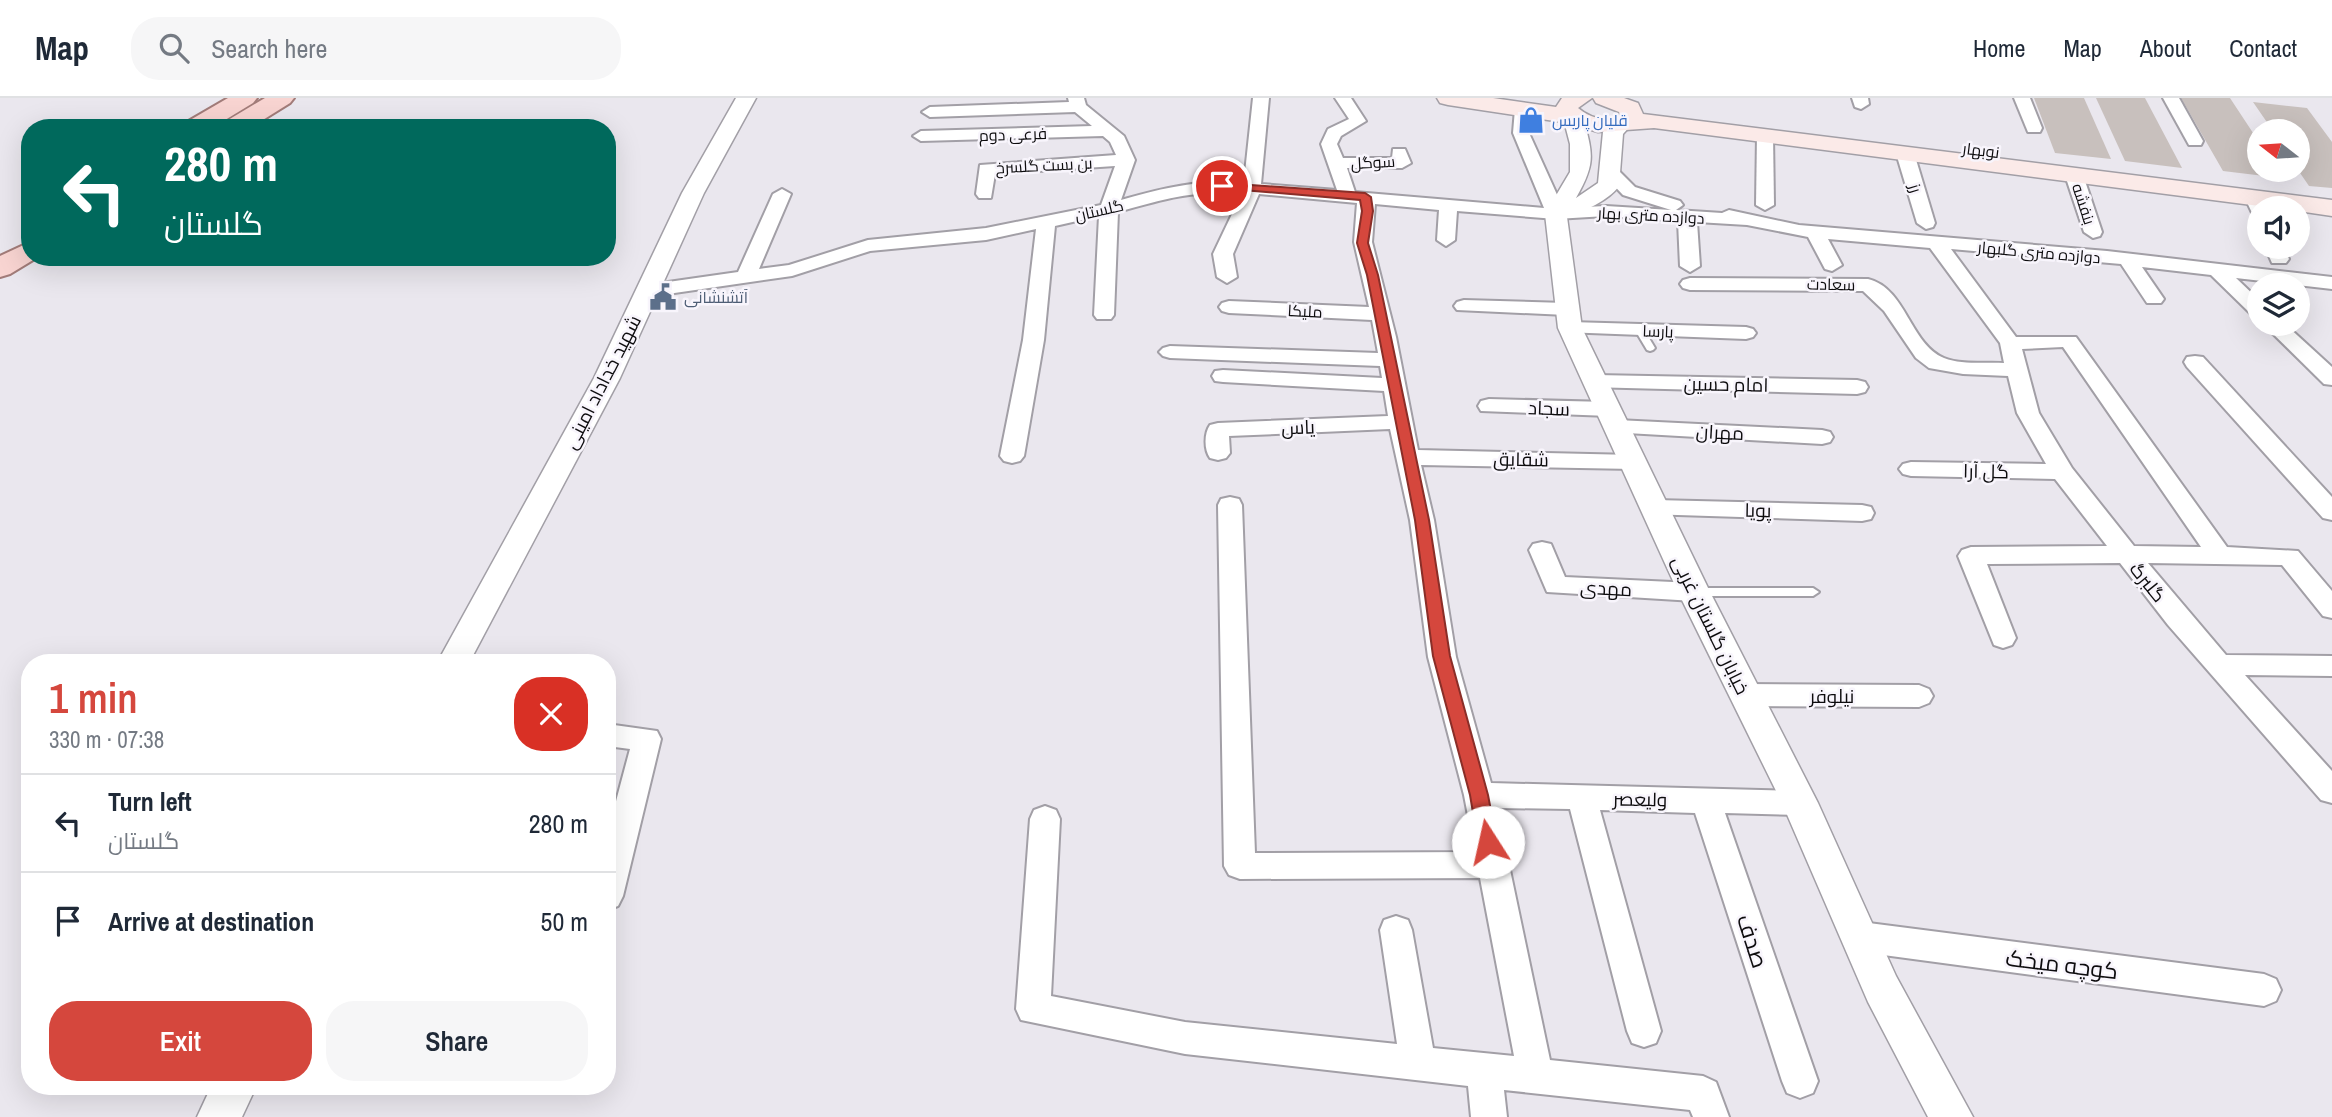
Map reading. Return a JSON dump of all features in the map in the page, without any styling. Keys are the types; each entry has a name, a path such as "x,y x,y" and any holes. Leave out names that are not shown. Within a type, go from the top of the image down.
{"main road":[{"path":"209,119 245,98"},
{"path":"247,119 282,98"},
{"path":"1448,98 1523,109 1571,103 1597,125 1623,109"},
{"path":"1653,99 1689,114"},
{"name":"نوبهار","path":"1623,109 1689,114 2332,191"},
{"name":"نوبهار","path":"1623,109 1654,121 2074,175 2247,202"},
{"name":"نوبهار","path":"2310,207 2332,208"},
{"path":"0,242 21,229"},
{"path":"0,268 21,255"}],"street":[{"name":"شهید خداداد امینی","path":"458,654 607,378 692,193 746,98"},
{"path":"1227,276 1223,254 1252,190 1261,98"},
{"path":"1343,98 1358,121 1334,133 1329,144 1337,163 1367,211 1363,243 1381,314 1400,422 1422,520 1442,656 1479,795 1536,1077"},
{"path":"2022,98 2034,128"},
{"path":"2171,98 2195,141"},
{"path":"930,112 1077,102 1105,131 1118,140 1126,160 1109,209 1104,315"},
{"path":"1556,214 1580,172 1580,144 1571,103"},
{"path":"1523,109 1521,133 1556,214"},
{"path":"1556,214 1587,201 1608,186 1613,132 1623,109"},
{"name":"فرعی دوم","path":"922,136 1105,131"},
{"path":"1765,135 1765,205"},
{"name":"سوگل","path":"1337,163 1402,163 1399,153"},
{"name":"رز","path":"1905,153 1931,233"},
{"name":"بن بست گلسرخ","path":"985,194 986,169 1126,160"},
{"name":"دوازده متری گلبهار","path":"1611,173 1629,191 1674,205 1815,232 1931,233 2128,260 2332,283"},
{"name":"بنفشه","path":"2074,175 2094,232"},
{"name":"گلستان","path":"647,291 792,270 868,246 986,234 1109,209 1169,192 1222,186 1556,214"},
{"path":"747,276 782,194"},
{"path":"1446,240 1448,203"},
{"name":"دوازده متری بهار","path":"1556,214 1605,211 1746,220"},
{"name":"خیابان گلستان غربی","path":"1556,214 1568,318 1694,592 1800,803 1882,989 1951,1117"},
{"name":"سعادت","path":"1687,216 1690,275 1868,285 1891,307 1923,354 1937,363 1963,368 2019,370"},
{"path":"1012,456 1026,395 1039,301 1045,222"},
{"path":"1815,232 1832,265"},
{"name":"گلبرگ","path":"1931,233 2010,343 2028,413 2062,472 2177,618 2332,791"},
{"path":"2128,260 2154,299"},
{"path":"2217,270 2247,299"},
{"name":"پارسا","path":"1464,306 1568,318 1645,339 1746,333"},
{"name":"ملیکا","path":"1229,307 1381,314"},
{"path":"2286,336 2332,379"},
{"path":"2010,343 2069,341 2219,554"},
{"path":"1170,352 1390,359"},
{"path":"2195,362 2332,512"},
{"path":"1223,376 1394,385"},
{"name":"امام حسین","path":"1608,406 1857,387"},
{"name":"سجاد","path":"1489,406 1608,406"},
{"name":"مهران","path":"1608,406 1822,437"},
{"name":"یاس","path":"1218,453 1218,430 1400,422"},
{"name":"شقایق","path":"1408,457 1634,462"},
{"name":"گل آرا","path":"1911,469 2062,472"},
{"path":"1230,505 1240,866 1492,865"},
{"name":"پویا","path":"1655,508 1861,513"},
{"name":"مهدی","path":"1542,550 1556,586 1694,592"},
{"path":"2003,638 1970,556 2219,554 2289,557 2332,609"},
{"path":"2221,665 2332,666"},
{"name":"نیلوفر","path":"1745,695 1919,696"},
{"path":"616,736 647,739 616,861"},
{"name":"ولیعصر","path":"1479,795 1800,803"},
{"path":"1582,798 1644,1031"},
{"name":"صدف","path":"1706,801 1800,1081"},
{"path":"1045,819 1033,1009 1185,1038 1703,1094 1711,1117"},
{"path":"1396,930 1418,1064"},
{"name":"کوچه میخک","path":"1861,937 2264,990"},
{"path":"1484,1072 1489,1117"},
{"path":"219,1117 230,1095"}],"lane":[{"path":"1694,592 1813,592"}],"building":[{"path":"2034,98 2084,98 2111,159 2055,153"},
{"path":"2096,98 2145,98 2182,168 2125,161"},
{"path":"2181,98 2230,98 2247,124 2247,174 2223,171"},
{"path":"2253,102 2307,108 2332,142 2332,188 2309,186 2306,182 2310,182 2310,119 2265,119"}],"place":[{"name":"قلیان پاریس","path":"1531,120"},
{"name":"آتشنشانی","path":"663,297"}],"route":[{"path":"1222,186 1365,197 1367,211 1363,226 1363,243 1373,275 1400,422 1422,520 1442,656 1479,795 1488,842"}]}
